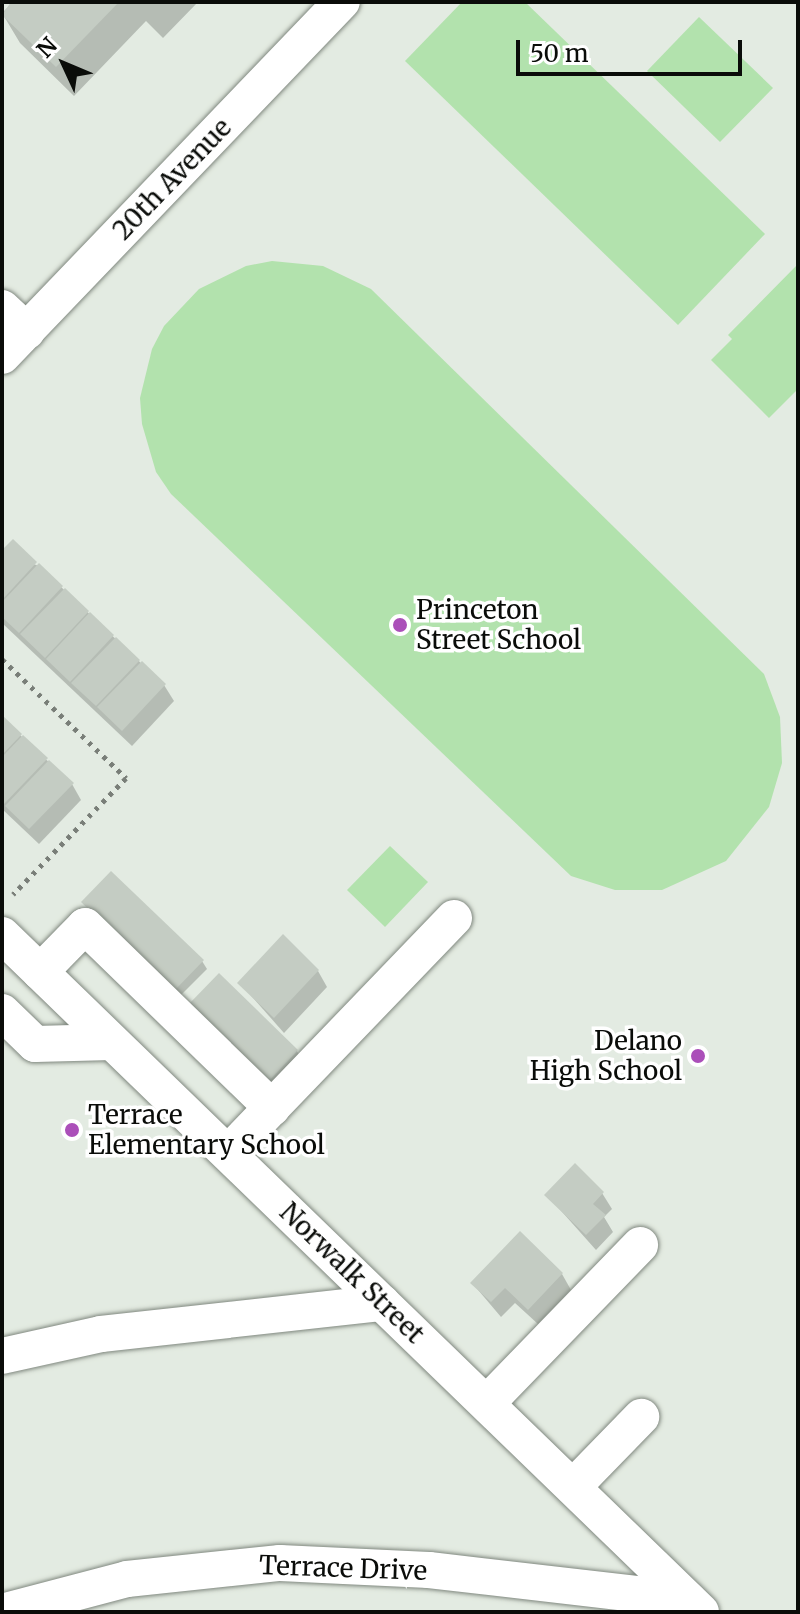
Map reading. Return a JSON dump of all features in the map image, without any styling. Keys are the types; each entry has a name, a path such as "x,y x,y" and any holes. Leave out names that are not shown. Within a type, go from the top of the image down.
{"street":[{"name":"20th Avenue","path":"10,332 340,3"},
{"path":"228,1153 454,918"},
{"path":"40,972 85,926 272,1108"},
{"name":"Norwalk Street","path":"2,935 694,1606"},
{"path":"2,1012 35,1044 112,1042"},
{"path":"487,1403 640,1245"},
{"path":"2,1356 101,1334 382,1303"},
{"path":"573,1487 641,1417"},
{"name":"Terrace Drive","path":"2,1612 127,1579 280,1563 429,1570 694,1606"}],"path":[{"path":"2,659 126,778 13,894"}],"green space":[{"path":"462,2 525,2 765,234 678,325 405,61"},
{"path":"699,17 773,88 720,142 647,71"},
{"path":"272,261 323,266 371,289 764,674 780,717 782,763 769,807 726,861 662,890 615,890 571,876 171,494 156,472 142,424 140,398 152,349 164,326 199,289 246,266"},
{"path":"798,264 798,389 769,418 711,360 732,339 728,335"},
{"path":"390,846 428,882 385,927 347,890"}],"building":[{"path":"11,2 119,2 56,67 2,15"},
{"path":"13,539 37,562 2,600 2,550"},
{"path":"39,563 63,586 19,633 2,617 2,602"},
{"path":"65,588 89,611 45,658 20,634"},
{"path":"90,612 114,635 70,682 46,659"},
{"path":"116,637 140,660 96,706 71,683"},
{"path":"142,661 166,684 122,731 97,707"},
{"path":"2,715 22,734 2,755"},
{"path":"23,735 48,758 2,806 2,757"},
{"path":"49,760 74,783 29,829 5,806"},
{"path":"111,871 204,960 174,991 81,902"},
{"path":"283,934 319,970 274,1018 237,983"},
{"path":"219,973 298,1050 268,1082 188,1005"},
{"path":"575,1163 604,1192 593,1204 606,1215 586,1235 544,1195"},
{"path":"520,1231 563,1273 528,1310 505,1288 491,1302 470,1283"}],"place":[{"name":"Princeton Street School","path":"400,625"},
{"name":"Delano High School","path":"698,1056"},
{"name":"Terrace Elementary School","path":"72,1130"}]}
